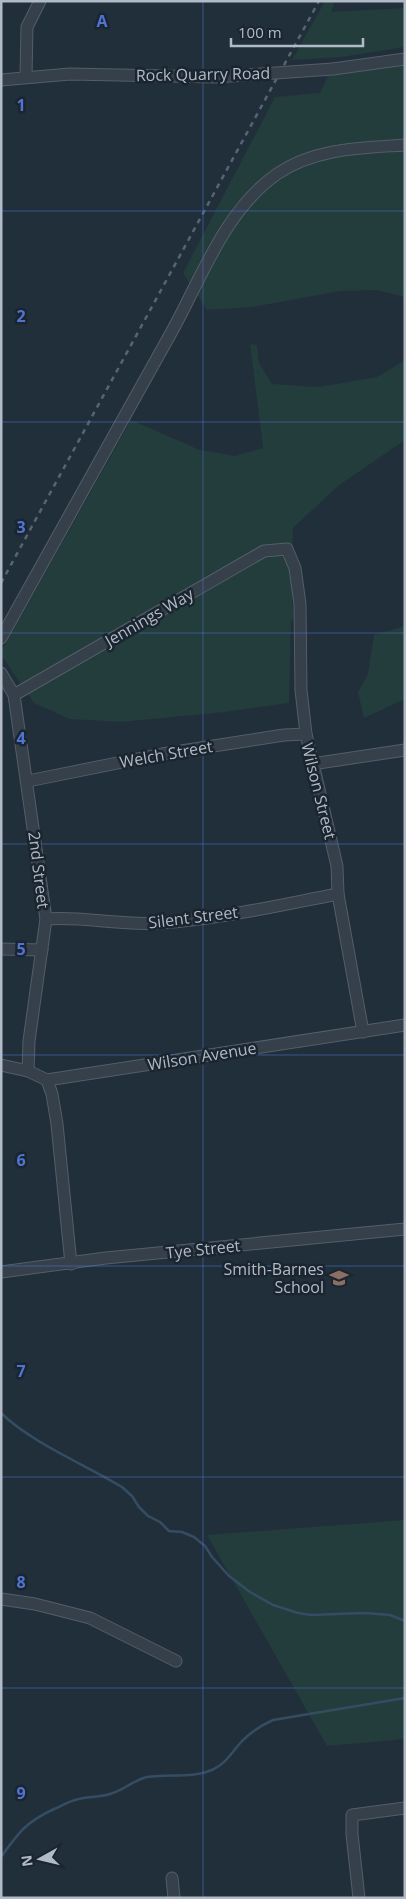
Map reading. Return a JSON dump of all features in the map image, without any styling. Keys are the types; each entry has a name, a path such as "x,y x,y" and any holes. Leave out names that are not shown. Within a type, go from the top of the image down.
{"street":[{"path":"26,77 27,27 40,1"},
{"name":"Rock Quarry Road","path":"1,80 70,74 216,77 332,69 405,59"},
{"path":"1,638 228,226 256,191 277,174 297,162 321,154 349,149 405,145"},
{"name":"Jennings Way","path":"14,696 264,551 287,549"},
{"name":"Wilson Street","path":"287,549 295,568 300,604 301,690 306,734 337,866 338,894 363,1032"},
{"name":"2nd Street","path":"1,673 14,696 28,781 46,918 29,1041 28,1071"},
{"name":"Welch Street","path":"28,781 104,764 190,749 284,735 306,734"},
{"path":"312,764 405,750"},
{"name":"Silent Street","path":"46,918 68,917 127,924 161,923 208,918 338,894"},
{"path":"1,949 42,950"},
{"name":"Wilson Avenue","path":"47,1080 405,1025"},
{"path":"1,1065 28,1071 47,1080 52,1094 57,1124 71,1264"},
{"name":"Tye Street","path":"1,1272 117,1257 405,1229"},
{"path":"1,1599 35,1604 90,1618 176,1661"},
{"path":"359,1898 352,1834 352,1816 405,1808"},
{"path":"172,1878 174,1898"}],"green space":[{"path":"325,1 335,1 331,12 405,8 405,47 342,57 292,60"},
{"path":"405,65 405,297 376,290 340,291 252,307 207,310 183,273 275,97 320,93 328,76"},
{"path":"250,344 257,345 259,363 272,384 319,387 377,377 405,360 405,440 338,486 293,528 292,600 294,620 291,621 289,703 224,712 121,722 70,719 34,703 1,655 1,652 131,420 200,450 235,456 263,448"},
{"path":"405,626 405,699 364,718 358,692 368,674 374,635"},
{"path":"405,1520 405,1739 327,1746 207,1535"}],"waterway":[{"path":"1,1413 43,1444 122,1487 148,1516 160,1522 169,1531 182,1532 194,1537 205,1546 229,1576 250,1592 273,1605 311,1615 364,1613 390,1615 405,1621"},
{"path":"1,1857 24,1828 36,1818 75,1800 113,1793 147,1777 188,1775 212,1770 225,1761 249,1735 273,1720 405,1698"}],"railway":[{"path":"1,583 319,1"}],"place":[{"name":"Smith-Barnes School","path":"339,1278"}]}
